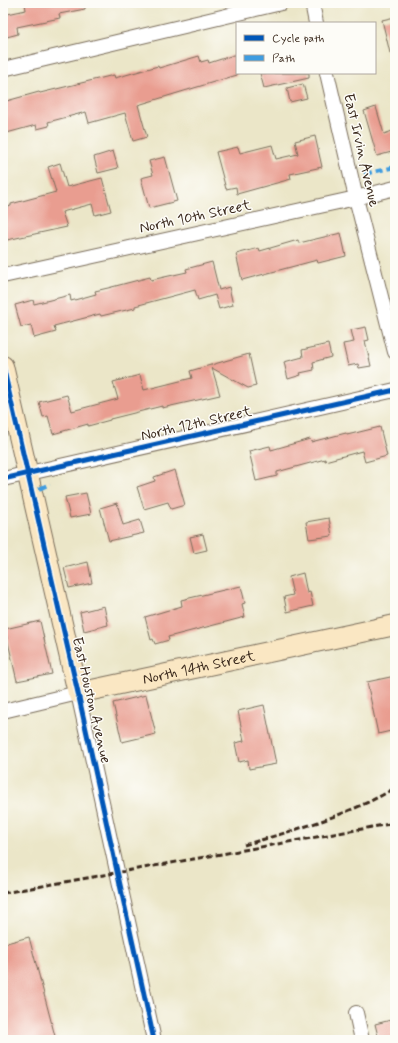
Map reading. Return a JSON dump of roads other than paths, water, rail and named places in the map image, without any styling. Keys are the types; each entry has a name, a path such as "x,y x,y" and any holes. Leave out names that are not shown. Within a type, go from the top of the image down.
{"street":[{"path":"3,68 281,3"},
{"path":"312,3 316,22"},
{"name":"East Irvin Avenue","path":"327,74 356,198 395,352"},
{"name":"North 10th Street","path":"3,276 356,198 395,188"},
{"name":"East Houston Avenue","path":"3,366 78,693 154,1040"},
{"name":"North 12th Street","path":"3,479 395,390"},
{"name":"North 14th Street","path":"3,711 78,693 395,625"},
{"path":"356,1013 362,1040"}],"railway":[{"path":"244,845 340,814 377,798 395,788"},
{"path":"3,893 395,823"}]}
